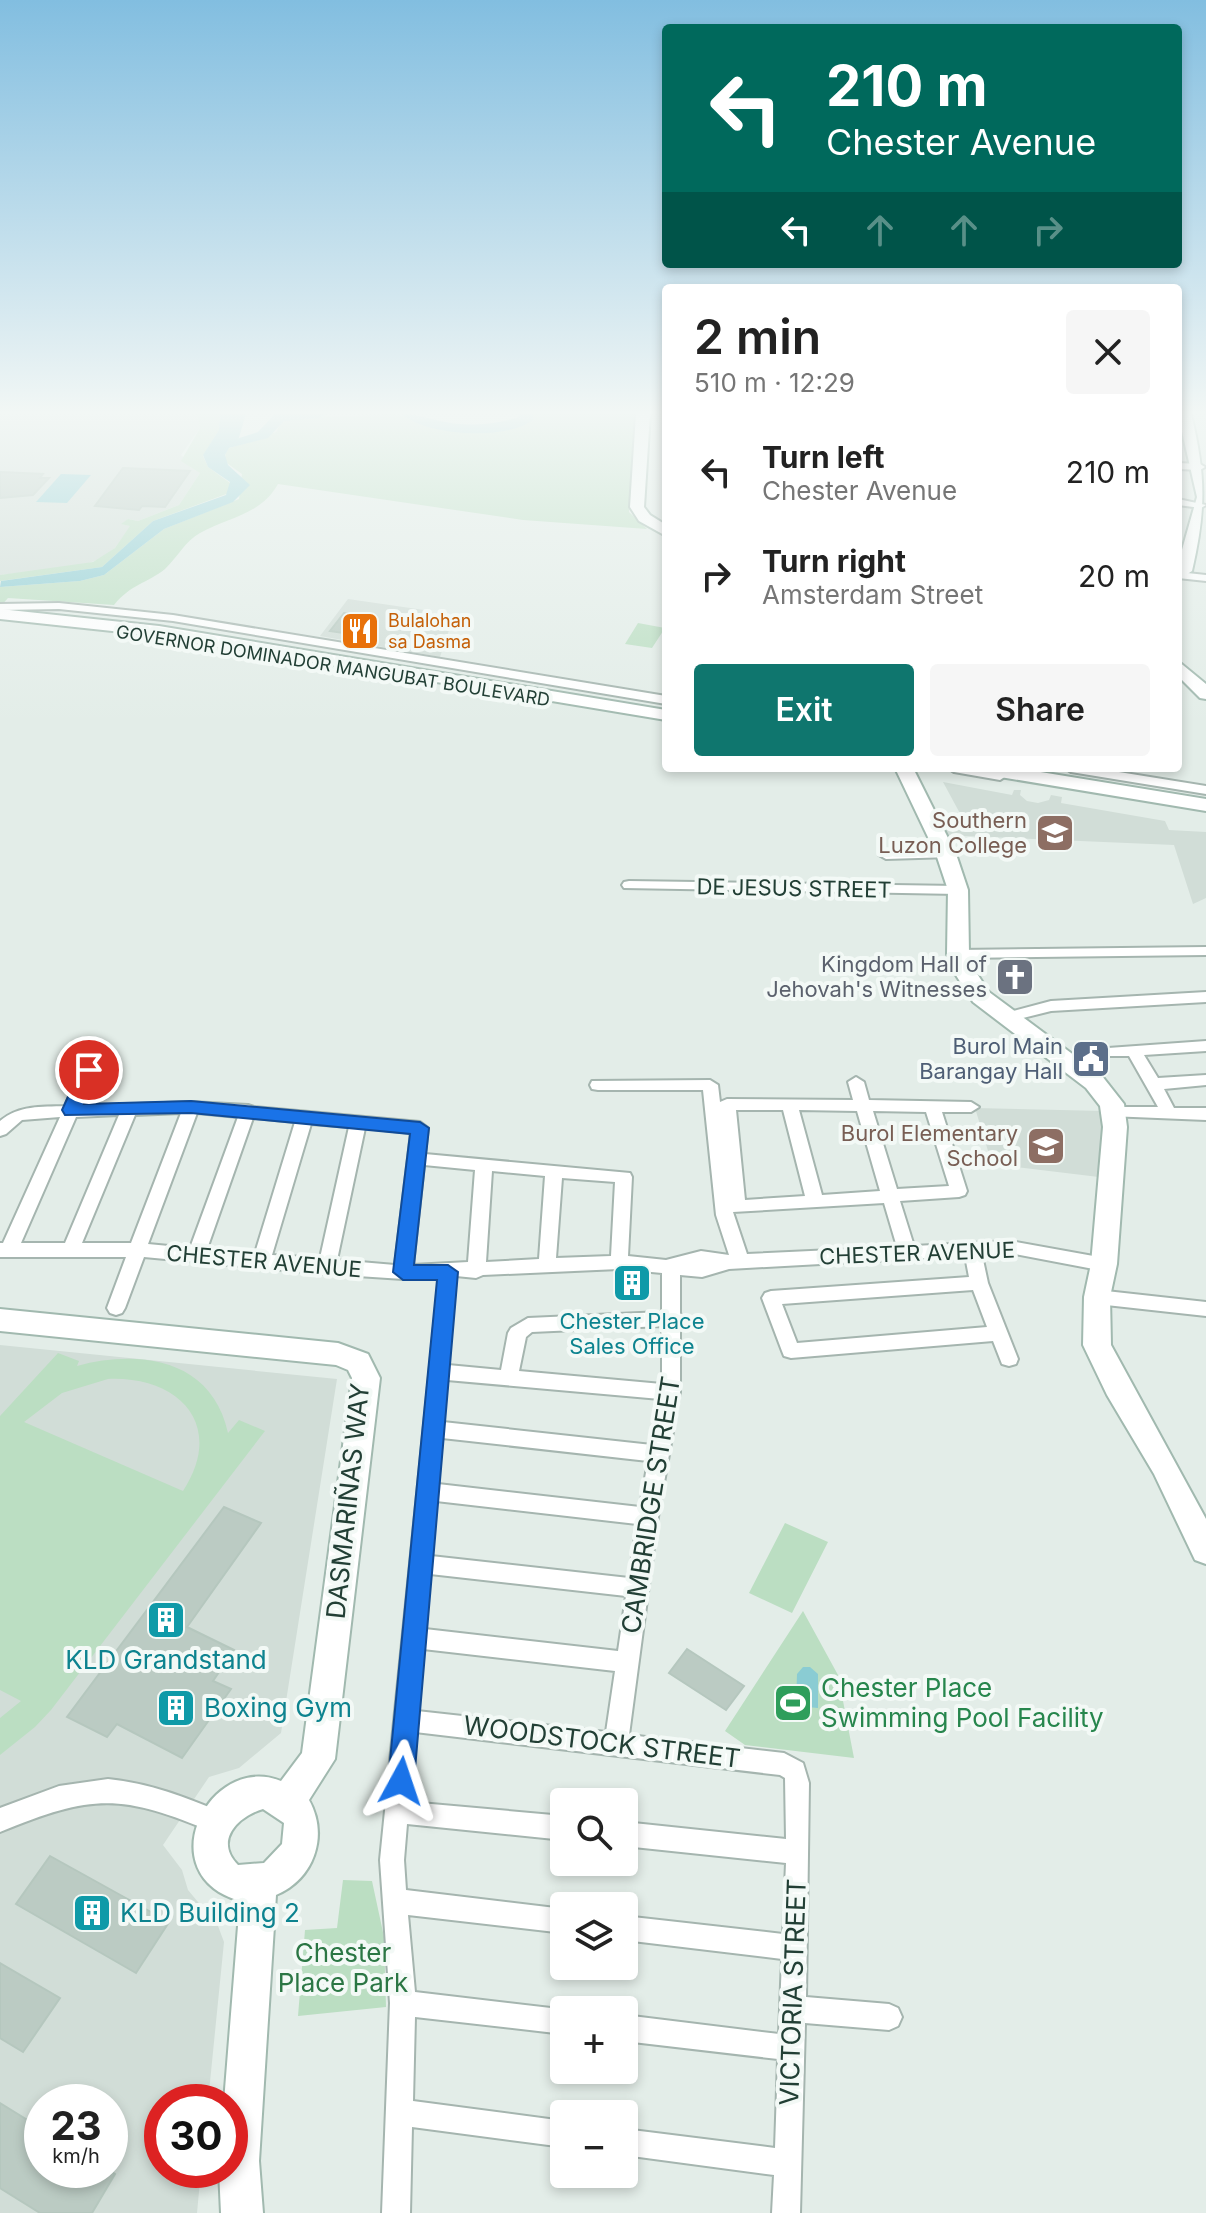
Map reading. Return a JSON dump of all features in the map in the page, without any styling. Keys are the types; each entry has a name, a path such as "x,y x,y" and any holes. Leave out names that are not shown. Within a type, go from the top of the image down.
{"street":[{"path":"644,517 662,529"},
{"path":"1182,572 1198,517"},
{"path":"1182,575 1206,578"},
{"name":"GOVERNOR DOMINADOR MANGUBAT BOULEVARD","path":"0,607 170,622 662,709"},
{"name":"GOVERNOR DOMINADOR MANGUBAT BOULEVARD","path":"0,616 159,631 662,710"},
{"path":"1182,670 1203,688"},
{"path":"906,772 946,854 958,890 958,954 963,969 981,997 1011,1016 1094,1082 1108,1097 1115,1112 1104,1264 1097,1297 1097,1345 1117,1387 1165,1466 1206,1550"},
{"path":"979,772 1206,808"},
{"path":"1004,772 1206,808"},
{"path":"1067,772 1206,793"},
{"path":"1093,772 1206,793"},
{"path":"886,855 946,854"},
{"name":"DE JESUS STREET","path":"629,885 958,890"},
{"path":"958,954 1206,951"},
{"path":"1011,1016 1051,1006 1206,997"},
{"path":"1113,1052 1206,1046"},
{"path":"1135,1052 1168,1113"},
{"path":"5,1250 89,1070"},
{"path":"1155,1084 1206,1080"},
{"path":"856,1082 907,1252"},
{"path":"598,1085 710,1085 725,1215 734,1261"},
{"path":"932,1107 959,1191 737,1207 727,1104 971,1107"},
{"path":"790,1105 815,1201"},
{"path":"4,1125 26,1113 191,1107 420,1128 403,1272"},
{"path":"116,1308 191,1107"},
{"path":"71,1249 129,1110"},
{"path":"197,1254 248,1110"},
{"path":"1115,1112 1206,1114"},
{"path":"261,1262 305,1116"},
{"path":"327,1267 358,1121"},
{"path":"417,1159 624,1177 619,1262"},
{"path":"476,1271 484,1164"},
{"path":"547,1265 554,1170"},
{"path":"972,1248 979,1283 1009,1359"},
{"name":"CHESTER AVENUE","path":"5,1250 138,1250 403,1272 619,1262 702,1270 734,1261 972,1248 1033,1250 1104,1264"},
{"name":"CAMBRIDGE STREET","path":"616,1744 648,1517 671,1392 674,1318 671,1265"},
{"path":"396,2213 403,2003 392,1860 441,1372 448,1272"},
{"path":"979,1283 771,1298 791,1351 998,1333"},
{"path":"1097,1297 1206,1309"},
{"path":"509,1377 517,1333 528,1325 674,1318"},
{"name":"DASMARIÑAS WAY","path":"0,1320 338,1354 358,1362 366,1378 318,1759 288,1800"},
{"path":"441,1372 671,1392"},
{"path":"435,1429 659,1454"},
{"path":"429,1492 648,1517"},
{"path":"421,1564 638,1588"},
{"path":"415,1638 627,1662"},
{"name":"WOODSTOCK STREET","path":"406,1720 784,1764 795,1771"},
{"name":"VICTORIA STREET","path":"786,2213 798,1852 798,1783 795,1771"},
{"path":"0,1820 39,1803 86,1792 121,1789 156,1796 215,1821"},
{"path":"263,1792 288,1800 301,1821 300,1847 284,1871 259,1884 234,1883 215,1868 208,1845 215,1821 224,1808 249,1794 263,1792"},
{"path":"398,1812 550,1827"},
{"path":"638,1835 798,1852"},
{"path":"242,2213 239,2161 259,1884"},
{"path":"394,1901 550,1919"},
{"path":"638,1930 796,1948"},
{"path":"403,2003 550,2019"},
{"path":"794,2009 889,2017"},
{"path":"638,2030 793,2048"},
{"path":"399,2112 550,2132"},
{"path":"638,2144 788,2163"}],"shaded area":[{"path":"0,517 148,517 138,521 128,519 122,524 131,526 115,548 100,559 78,567 0,575"},
{"path":"348,599 424,610 422,630 449,630 440,657 320,636"},
{"path":"943,782 1012,795 1014,790 1021,790 1020,795 1027,801 1038,803 1049,800 1051,795 1062,797 1061,803 1165,821 1169,830 1206,832 1206,898 1193,904 1174,845 941,835 933,819 963,819"},
{"name":"Burol Elementary School","path":"975,1108 1104,1111 1107,1178 992,1164"},
{"path":"0,1345 337,1379 281,1733 239,1768 209,1777 163,1845 182,1870 188,1890 218,1926 224,1942 210,2084 144,2084 144,2188 199,2188 197,2213 0,2213"}],"green space":[{"path":"163,517 153,521 102,567 0,581 0,575 93,562 115,548 130,526 121,524 128,519 138,521"},
{"path":"193,517 236,517 195,536 165,569 126,593 114,605 8,598 0,607 0,587 80,581 104,575 164,529"},
{"path":"504,517 635,517 647,529"},
{"path":"638,623 662,627 652,648 625,644"},
{"path":"58,1353 79,1361 77,1366 125,1359 170,1365 190,1375 207,1389 220,1408 228,1433 239,1420 265,1431 51,1710 0,1755 0,1718 21,1701 0,1690 0,1416","holes":["108,1379 133,1380 156,1386 174,1396 188,1409 197,1426 199,1445 195,1467 183,1491 24,1422 62,1393"]},
{"path":"785,1523 828,1542 792,1613 749,1593"},
{"name":"Chester Place Swimming Pool Facility","path":"803,1611 838,1675 854,1758 745,1745 725,1731"},
{"name":"Chester Place Park","path":"343,1880 372,1881 384,1937 386,2007 298,2016 305,1930 337,1928"}],"water":[{"path":"163,517 194,517 164,529 104,575 80,581 0,587 1,581 102,567 153,521"},
{"path":"803,1667 810,1667 818,1674 818,1708 796,1706 797,1674"}],"building":[{"path":"344,613 364,616 350,634 330,631"},
{"name":"Chester Place Sales Office","path":"641,1275 644,1289 622,1291 620,1276"},
{"path":"224,1507 261,1523 187,1627 234,1650 213,1681 231,1689 182,1758 117,1724 107,1737 67,1717"},
{"path":"687,1649 744,1686 726,1710 669,1673"},
{"name":"KLD Building 2","path":"50,1856 169,1922 136,1973 16,1904"},
{"path":"0,1963 60,1998 23,2052 0,2038"},
{"path":"0,2103 24,2118 24,2188 107,2188 92,2213 40,2213 0,2188"}],"place":[{"name":"Bulalohan sa Dasma","path":"360,631"},
{"name":"Southern Luzon College","path":"1055,833"},
{"name":"Kingdom Hall of Jehovah's Witnesses","path":"1015,977"},
{"name":"Burol Main Barangay Hall","path":"1091,1059"},
{"name":"Burol Elementary School","path":"1046,1146"},
{"name":"Chester Place Sales Office","path":"632,1283"},
{"name":"KLD Grandstand","path":"166,1620"},
{"name":"Chester Place Swimming Pool Facility","path":"793,1703"},
{"name":"Boxing Gym","path":"176,1708"},
{"name":"KLD Building 2","path":"92,1913"}],"route":[{"path":"89,1070 72,1110 191,1107 420,1128 403,1272 448,1272 401,1781"}]}
